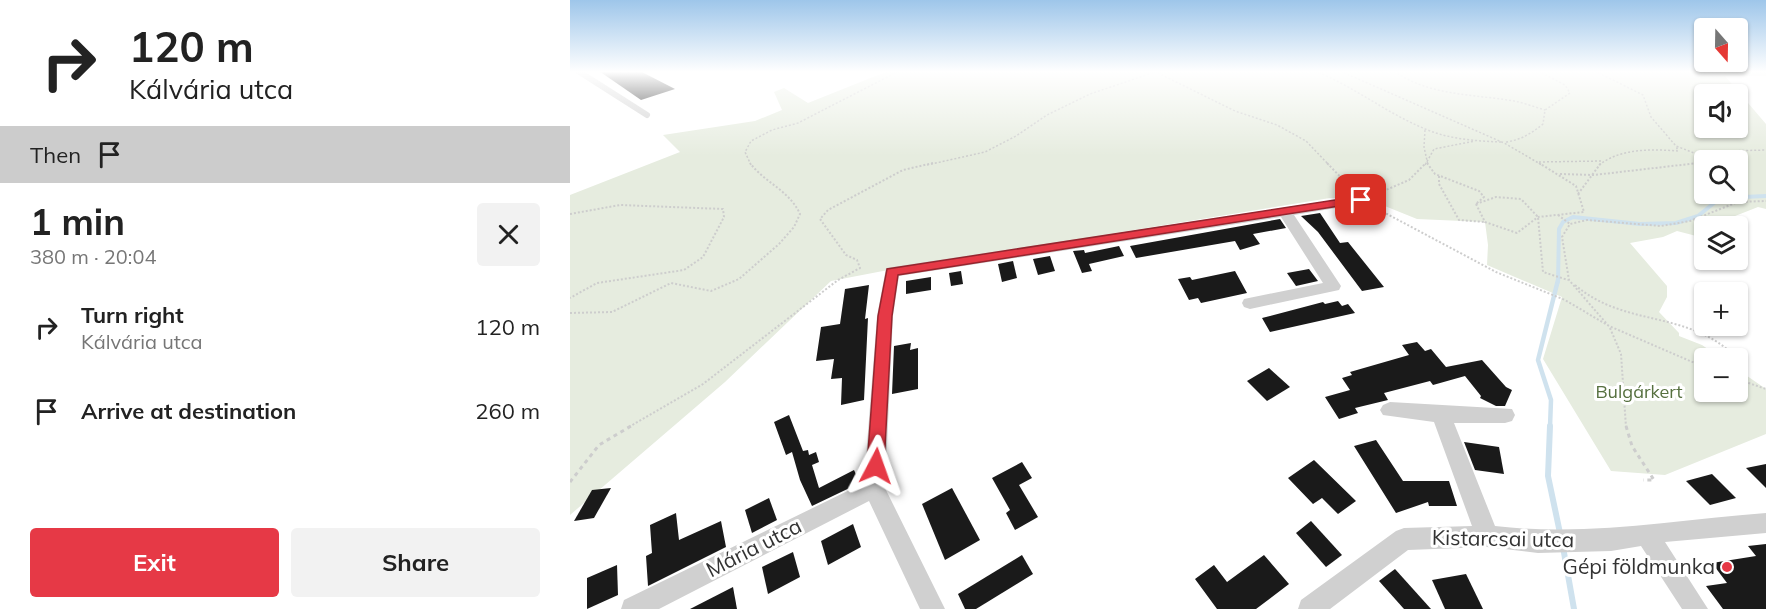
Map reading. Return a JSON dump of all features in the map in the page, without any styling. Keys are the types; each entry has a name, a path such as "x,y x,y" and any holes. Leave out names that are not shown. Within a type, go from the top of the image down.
{"street":[{"path":"933,609 874,488 885,316 892,272 1361,200"},
{"path":"1250,303 1333,286 1284,210"},
{"path":"1390,410 1441,415 1505,415"},
{"path":"1441,415 1487,536"},
{"name":"Mária utca","path":"633,609 874,488"},
{"name":"Kistarcsai utca","path":"1310,609 1404,539 1487,536 1538,542 1611,540 1766,523"},
{"path":"1647,535 1696,609"}],"lane":[{"path":"623,99 647,115"}],"path":[{"path":"570,313 612,312 671,283 711,291 739,279 755,268 794,227 800,214 796,202 788,193 760,178 748,164 745,152 751,141 772,130 798,123 844,99"},
{"path":"570,482 599,445 703,384 838,280 860,268 857,260 846,255 820,219 828,210 903,170 985,152 1078,99"},
{"path":"1212,99 1235,111 1277,125 1306,141 1361,200 1496,272 1565,300 1609,326 1694,362"},
{"path":"1376,99 1391,112 1425,130 1504,143 1524,138 1538,128 1543,124 1545,110 1561,99"},
{"path":"1405,99 1504,143 1558,174 1576,186 1584,212 1538,217 1517,233 1485,222 1459,220 1439,184 1439,176"},
{"path":"1496,99 1514,101 1545,110"},
{"path":"1645,99 1652,117 1676,146 1694,153"},
{"path":"1425,130 1423,147 1426,167 1439,176 1479,191 1484,197 1476,204"},
{"path":"1361,200 1405,184 1426,167 1434,149 1478,140"},
{"path":"1537,162 1602,161 1626,153 1653,149 1678,150 1676,146"},
{"path":"1748,150 1766,150"},
{"path":"1578,194 1602,161"},
{"path":"1558,174 1591,175 1694,165"},
{"path":"1476,204 1496,197 1521,199 1538,217 1543,272 1569,280 1592,299 1623,311 1680,324 1714,338 1726,348"},
{"path":"1643,480 1654,480 1630,441 1624,407 1624,372 1616,336 1569,280 1562,237 1569,224 1587,220 1668,225 1690,221 1738,202 1766,201"},
{"path":"1476,204 1485,222"},
{"path":"570,214 620,205 723,209 724,217 704,257 684,270 597,284 570,298"},
{"path":"1558,215 1569,224"},
{"path":"1748,383 1766,389"}],"green space":[{"name":"Bulgárkert","path":"777,99 802,99 808,103 817,99 1694,99 1694,138 1748,138 1748,103 1766,124 1766,209 1758,207 1735,216 1694,216 1694,235 1677,231 1663,237 1630,243 1667,286 1667,297 1659,312 1679,333 1679,336 1706,348 1694,348 1694,402 1748,402 1748,377 1766,389 1766,434 1665,475 1611,471 1543,359 1562,297 1487,265 1488,245 1485,222 1417,219 1365,198 1330,198 831,281 725,382 570,515 570,195 680,152 663,135 755,121 782,110"}],"building":[{"path":"1320,213 1340,243 1348,242 1384,287 1362,291 1318,232 1301,216"},
{"path":"1280,219 1286,228 1253,234 1260,244 1240,250 1235,241 1136,258 1130,246"},
{"path":"1119,246 1124,256 1089,264 1092,271 1082,273 1073,251 1084,250 1085,253"},
{"path":"1050,256 1055,271 1038,275 1033,259"},
{"path":"1013,261 1017,278 1002,282 998,264"},
{"path":"1309,269 1318,281 1296,286 1287,273"},
{"path":"961,271 963,284 951,286 949,273"},
{"path":"1235,271 1247,293 1201,303 1198,298 1189,300 1178,279 1190,277 1192,280"},
{"path":"931,277 931,290 906,294 906,281"},
{"path":"869,285 865,319 868,318 864,400 841,405 842,378 831,379 834,359 816,361 821,327 840,324 845,289"},
{"path":"1338,301 1342,306 1348,304 1355,313 1270,332 1262,318 1323,302 1325,304"},
{"path":"1417,342 1425,351 1431,349 1446,367 1482,360 1506,387 1512,390 1505,406 1496,406 1480,398 1481,396 1465,376 1433,385 1430,381 1384,393 1388,400 1355,408 1358,413 1339,419 1325,397 1350,390 1342,378 1352,375 1350,372 1409,355 1402,345"},
{"path":"911,343 910,350 918,348 918,389 892,394 894,346"},
{"path":"1269,368 1290,387 1267,401 1247,381"},
{"path":"789,415 803,451 808,450 809,455 816,452 819,462 812,465 819,488 854,470 860,483 812,506 800,480 792,452 786,455 774,422"},
{"path":"1376,440 1403,481 1449,481 1457,506 1429,506 1428,502 1396,513 1354,446"},
{"path":"1464,442 1499,447 1504,474 1475,470"},
{"path":"1314,460 1356,501 1338,514 1322,498 1313,504 1288,478"},
{"path":"1022,462 1032,478 1019,485 1038,517 1015,530 1006,513 1010,510 992,478"},
{"path":"1766,464 1766,488 1746,468"},
{"path":"1712,474 1736,498 1710,505 1686,481"},
{"path":"611,488 594,518 574,521 592,490"},
{"path":"952,488 980,540 945,560 922,504"},
{"path":"769,498 777,520 752,533 745,510"},
{"path":"676,513 679,540 721,521 726,547 648,586 646,556 652,553 650,525"},
{"path":"1311,521 1342,555 1326,567 1296,533"},
{"path":"853,524 861,547 828,565 821,541"},
{"path":"1766,544 1766,609 1723,609 1706,586 1727,583 1712,563 1756,556 1748,546"},
{"path":"793,552 800,577 768,594 762,567"},
{"path":"1022,555 1033,574 976,609 965,609 958,594"},
{"path":"1264,555 1289,584 1256,609 1217,609 1195,579 1214,565 1227,582"},
{"path":"617,565 618,595 587,609 587,578"},
{"path":"1395,569 1431,609 1404,609 1379,581"},
{"path":"1466,574 1483,609 1445,609 1432,580"},
{"path":"733,587 737,609 690,609"}],"waterway":[{"path":"1558,282 1559,229 1563,222 1573,217 1640,224 1676,223 1698,216 1720,198 1766,196"},
{"path":"1550,427 1551,400 1538,360 1558,280"},
{"path":"1550,426 1548,476 1560,533"},
{"path":"1563,547 1574,609"}],"place":[{"name":"Gépi földmunka","path":"1727,567"}],"route":[{"path":"876,466 885,316 892,272 1332,202 1361,200"}]}
